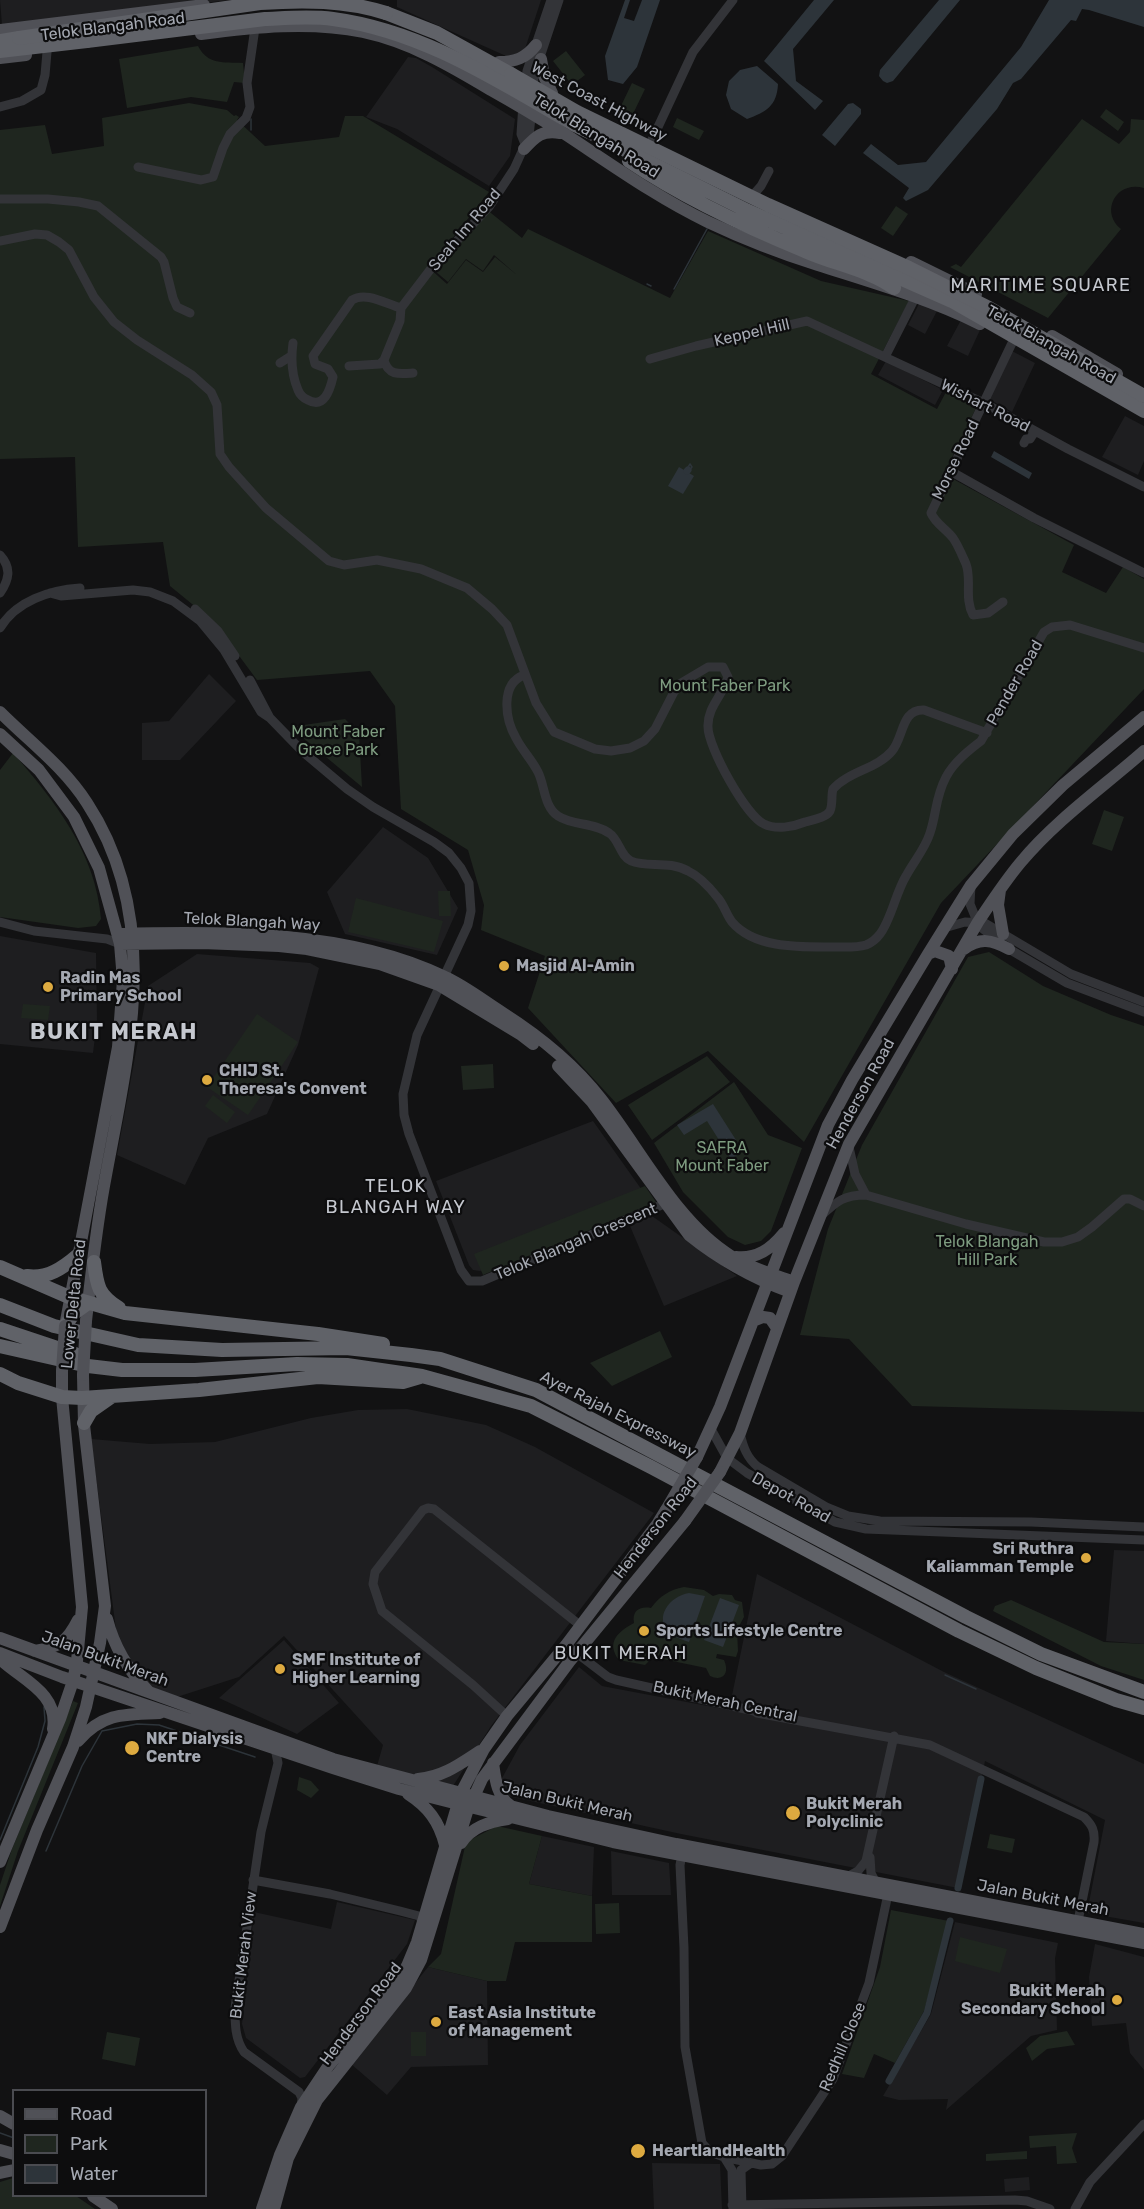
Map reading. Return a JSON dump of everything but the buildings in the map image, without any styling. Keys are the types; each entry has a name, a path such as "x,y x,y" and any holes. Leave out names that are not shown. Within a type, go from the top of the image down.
{"highway":[{"name":"West Coast Highway","path":"1,32 19,38 260,3 316,0 349,4 386,13 437,33 572,124 768,205 909,268 989,308 1144,396"},
{"name":"West Coast Highway","path":"0,51 294,17 333,19 388,31 445,52 572,124 748,211 952,301 1144,411"},
{"path":"572,124 592,127 657,162 821,237 1058,340"},
{"path":"572,124 679,193 708,208 894,288"},
{"path":"19,1274 34,1277 45,1275 66,1266 78,1255"},
{"path":"0,1267 88,1304 125,1313 346,1337 413,1349 440,1359"},
{"path":"93,1268 96,1282 103,1296 125,1313"},
{"path":"66,1322 74,1313 88,1304"},
{"name":"Ayer Rajah Expressway","path":"2,1306 54,1326 138,1345 222,1350 346,1348 440,1359 536,1390 966,1617 1041,1654 1144,1692"},
{"name":"Ayer Rajah Expressway","path":"0,1329 122,1370"},
{"name":"Ayer Rajah Expressway","path":"0,1346 88,1366 122,1370 195,1370 327,1364 389,1370 422,1376 531,1406 651,1467 959,1631 1036,1668 1116,1700 1144,1708"},
{"path":"0,1374 18,1383 62,1397 82,1398 199,1390 318,1377 404,1382 422,1376"},
{"path":"85,1425 91,1411 113,1396"}],"main road":[{"name":"Telok Blangah Road","path":"1,32 248,0"},
{"name":"Telok Blangah Road","path":"349,0 415,18 446,32 552,93 938,274 1144,389"},
{"path":"215,32 223,27 224,18 220,2"},
{"name":"Telok Blangah Road","path":"0,58 280,26 332,27 394,40 462,72 527,111 572,124 656,194 717,226 797,258 916,296 968,318 1013,341 1144,417"},
{"path":"499,62 520,59 530,54 536,45"},
{"path":"541,59 544,76 552,93"},
{"path":"525,147 540,133 572,124"},
{"name":"Lower Delta Road","path":"0,1927 37,1830 73,1747 86,1707 100,1643 105,1606 82,1398 83,1375 88,1304 104,1189 133,1014 135,968 134,939 122,879 91,809 65,774 1,713"},
{"name":"Henderson Road","path":"262,2209 280,2155 315,2085 346,2043 402,1978 425,1917 445,1845 484,1749 507,1716 581,1626 658,1523 697,1457 711,1429 828,1125 852,1080 971,885 1013,834 1054,793 1144,717"},
{"name":"Lower Delta Road","path":"0,734 53,786 75,819 99,868 123,980 118,1047 69,1297 62,1371 64,1423 82,1607 76,1667 52,1737 0,1862"},
{"name":"Henderson Road","path":"274,2209 288,2158 317,2100 406,1988 416,1971 427,1944 457,1849 465,1800 577,1653 685,1521 720,1472 740,1433 792,1287 849,1144 978,922 1001,886 1021,861 1052,830 1144,751"},
{"path":"75,819 86,817 91,809"},
{"path":"1001,886 998,905 1003,934"},
{"name":"Telok Blangah Way","path":"116,939 229,934 312,939 391,957 441,981 520,1034 554,1062 592,1102 670,1202 692,1224 732,1257 770,1279"},
{"name":"Telok Blangah Way","path":"134,939 163,943 252,944 307,949 380,964 441,981"},
{"path":"962,951 972,943 983,940 993,941 1009,949"},
{"path":"135,968 146,952 163,943"},
{"path":"928,954 935,951 949,956 952,969"},
{"name":"Telok Blangah Way","path":"670,1202 689,1235 708,1251 792,1287"},
{"path":"732,1257 752,1257 764,1252 775,1244 789,1227"},
{"path":"74,1272 84,1277 93,1268"},
{"path":"753,1321 763,1317 770,1318 777,1328"},
{"path":"105,1606 117,1651 150,1693"},
{"path":"34,1651 53,1648 66,1640 78,1620 82,1607"},
{"name":"Jalan Bukit Merah","path":"0,1638 333,1759 411,1780 516,1818 613,1842 888,1894 1077,1926 1144,1934"},
{"name":"Jalan Bukit Merah","path":"0,1653 73,1681 399,1789 511,1806 676,1844 876,1882 1144,1943"},
{"path":"0,1659 39,1690 50,1702 54,1716 52,1737"},
{"path":"73,1747 87,1731 104,1719 127,1714 167,1713"},
{"path":"411,1780 439,1775 484,1749"},
{"path":"493,1762 497,1786 506,1803 511,1806"},
{"path":"399,1789 426,1807 434,1816 445,1845"},
{"path":"457,1849 466,1836 480,1826 516,1818"},
{"path":"94,2197 112,2209"}],"street":[{"path":"274,0 280,26"},
{"path":"280,26 285,0"},
{"path":"651,141 693,52 733,0"},
{"path":"525,147 521,134 527,111 536,45 553,1"},
{"path":"530,80 541,59 553,1"},
{"path":"138,167 201,180 213,177 230,134 246,118 250,107 247,83 255,28"},
{"path":"0,107 22,101 40,90 44,84 47,52"},
{"name":"Seah Im Road","path":"384,360 400,321 400,308 433,266 489,207 525,147"},
{"path":"759,192 769,171"},
{"path":"0,199 48,199 98,206 160,257 164,262 177,307 190,313"},
{"path":"0,241 35,234 47,235 69,250 94,297 114,322 137,340 192,375 212,392 217,405 220,454 266,508 322,556 336,564 377,560 421,569 467,588 492,609 507,625 536,703 554,732 578,744 611,751 630,748 644,741 655,729 674,692 692,675 708,667 723,667 728,677 709,718 710,741 747,808 762,824 783,827 801,824 828,813 831,808 833,789 849,775 881,761 890,754 896,746 906,720 913,711 924,710 987,733 947,775 936,800 930,832 923,849 905,877 880,934 871,943 859,946 791,946 752,937 733,923 719,899 691,872 675,865 630,861 611,834 556,816 549,807 539,773 511,727 507,695 510,685 524,675"},
{"path":"885,357 916,296"},
{"path":"293,343 291,356 301,395 314,403 320,402 325,398 333,376 328,369 315,364 313,356 352,300 366,297 400,308"},
{"name":"Keppel Hill","path":"650,359 719,340 807,321 885,357"},
{"name":"Morse Road","path":"1003,602 988,613 973,615 968,606 968,571 965,562 955,540 931,514 1013,341"},
{"path":"280,363 291,356"},
{"name":"Wishart Road","path":"885,357 984,403 1144,487"},
{"path":"349,366 380,364 384,360 391,372 413,373"},
{"path":"1025,441 1030,439 1032,430"},
{"path":"952,472 1034,518 1144,573"},
{"path":"0,555 6,561 8,574 6,584 0,593"},
{"path":"0,628 13,611 25,603 50,593 62,596 133,590 150,592 183,607 214,633 261,712 270,718 303,752 347,789 373,807 449,853 461,868 469,883 471,911 468,925 441,981"},
{"name":"Pender Road","path":"987,733 1044,632 1052,627 1061,624 1070,626 1144,648"},
{"path":"971,885 970,904 978,922 982,928 1009,949 1067,983 1144,1012"},
{"path":"0,922 34,931 116,939"},
{"path":"944,928 955,924 985,923 1071,974 1144,1002"},
{"name":"Telok Blangah Crescent","path":"441,981 413,1045 403,1094 404,1115 419,1162 457,1260 464,1276 469,1281 482,1281 670,1202"},
{"path":"849,1144 855,1174 866,1195"},
{"path":"820,1218 840,1200 852,1195 866,1195 966,1224 1044,1242 1062,1242 1078,1237 1124,1199 1130,1199 1144,1206"},
{"name":"Depot Road","path":"711,1429 727,1458 747,1473 835,1522 866,1529 1144,1540"},
{"name":"Depot Road","path":"740,1433 745,1452 758,1467 821,1504 848,1516 880,1521 1031,1522 1144,1527"},
{"path":"507,1716 473,1685 382,1611 373,1584 375,1572 412,1522 423,1510 434,1509 581,1626"},
{"name":"Bukit Merah Central","path":"566,1645 608,1677 616,1680 755,1712 768,1712 921,1743 941,1750 1084,1817 1095,1832 1077,1926"},
{"path":"847,1877 858,1871 866,1861 896,1739"},
{"path":"876,1882 871,1873 870,1857 896,1739"},
{"name":"Bukit Merah View","path":"275,1748 278,1759 277,1768 261,1832 239,2009 240,2038 247,2050 276,2073 301,2088 315,2085"},
{"name":"Bukit Merah View","path":"295,1755 287,1760 280,1769 270,1807 235,2008 237,2036 244,2052 299,2092 302,2107"},
{"name":"Redhill Close","path":"682,1855 680,1865 685,2047 702,2143 710,2152 751,2163 772,2164 782,2156 833,2079 869,1983 888,1894"},
{"name":"Bukit Merah View","path":"256,1879 425,1917"},
{"path":"1074,2209 1088,2180 1131,2133 1140,2127"},
{"path":"724,2157 732,2170 737,2207"},
{"path":"737,2207 741,2170 751,2163"},
{"path":"737,2207 1015,2200 1050,2209"},
{"path":"818,2209 1015,2205 1036,2209"}],"shaded area":[{"path":"0,0 230,0 2,25"},
{"path":"397,0 541,0 524,52 506,56 397,7"},
{"path":"408,57 416,58 432,67 515,119 510,156 489,186 397,129 366,117"},
{"path":"920,302 937,311 925,334 908,325"},
{"path":"961,320 980,330 968,356 947,346"},
{"path":"1010,350 1035,363 1012,412 989,399"},
{"path":"886,361 943,390 935,405 878,375"},
{"path":"1125,416 1144,426 1144,461 1138,475 1102,457"},
{"path":"209,674 236,701 180,760 142,760 142,723 169,721"},
{"path":"383,827 428,858 458,908 437,955 345,934 327,892"},
{"name":"Radin Mas Primary School","path":"0,936 96,953 97,1021 93,1053 0,1044"},
{"name":"CHIJ St. Theresa's Convent","path":"197,954 310,963 319,968 298,1045 267,1114 208,1138 185,1185 117,1155 148,986"},
{"path":"593,1121 649,1200 480,1271 473,1270 436,1181"},
{"path":"652,1216 737,1276 664,1306 630,1226"},
{"path":"407,1409 486,1425 535,1447 654,1513 491,1726 453,1786 377,1766 383,1745 284,1636 239,1677 177,1697 151,1687 138,1672 117,1637 91,1439 150,1444 215,1442 311,1418 358,1410"},
{"path":"1114,1550 1144,1551 1144,1644 1106,1641"},
{"path":"757,1574 944,1672 1144,1764 1144,1923 1087,1913 1105,1820 985,1761 958,1888 681,1834 494,1793 520,1745 579,1667 602,1686 729,1710"},
{"name":"SMF Institute of Higher Learning","path":"284,1640 339,1703 297,1734 219,1698"},
{"path":"542,1836 594,1847 592,1896 529,1884"},
{"path":"611,1851 669,1863 671,1895 612,1895"},
{"path":"337,1902 415,1920 407,1944 305,2077 300,2078 246,2038 242,2024 254,1912 331,1929"},
{"path":"955,1922 1058,1943 1055,1958 1057,2030 1031,2036 946,2110 948,2099 899,2100 883,2096 931,2014"},
{"name":"Bukit Merah Secondary School","path":"1095,1944 1144,1957 1144,2070 1130,2053 1126,2023 1092,2026 1089,1977"},
{"name":"East Asia Institute of Management","path":"428,1967 487,1981 488,2065 411,2067 387,2095 351,2064"},
{"path":"652,2163 720,2164 722,2209 654,2209"},
{"path":"1029,2177 1030,2190 1005,2192 1004,2179"}],"green space":[{"path":"198,46 206,57 211,59 243,63 245,83 234,82 227,102 191,97 127,108 119,59"},
{"path":"566,51 585,75 572,85 553,61"},
{"path":"632,83 645,89 632,116 619,110"},
{"name":"Mount Faber Park","path":"189,103 227,110 234,116 236,115 239,117 237,120 265,146 339,137 345,116 363,116 489,192 429,268 447,284 466,260 483,272 495,257 517,275 494,255 483,271 466,259 448,282 435,271 486,209 522,238 528,229 670,298 708,231 821,281 909,301 871,374 937,409 946,392 977,406 944,474 1074,545 1062,572 1106,593 1123,567 1144,579 1144,689 941,903 804,1142 708,1051 616,1103 528,1008 545,956 481,930 484,905 468,850 401,809 395,706 370,671 257,680 214,622 170,586 163,542 78,547 75,457 0,459 0,130 45,125 52,154 104,146 102,118"},
{"path":"1106,109 1124,122 1118,131 1100,117"},
{"path":"677,118 704,131 699,140 673,127"},
{"path":"1082,119 1119,144 1130,132 1131,119 1144,120 1144,188 1126,188 1114,199 1111,206 1112,214 1121,229 1048,318 950,267 956,264 961,267"},
{"path":"896,206 908,214 893,236 881,228"},
{"name":"Mount Faber Grace Park","path":"345,719 359,733 362,787 290,727"},
{"path":"13,753 58,809 82,850 98,895 101,919 96,926 78,928 0,917 0,770"},
{"path":"1104,810 1124,817 1112,851 1092,844"},
{"path":"438,891 450,891 451,916 439,916"},
{"path":"356,898 443,921 434,952 348,932"},
{"name":"Telok Blangah Hill Park","path":"989,952 1043,986 1111,1015 1144,1026 1144,1412 912,1406 849,1339 800,1335 828,1229 862,1145 968,957"},
{"path":"23,1004 50,1006 48,1020 21,1018"},
{"path":"257,1014 298,1042 248,1115 207,1087"},
{"path":"707,1056 730,1082 652,1140 628,1105"},
{"path":"493,1064 494,1088 463,1090 461,1066"},
{"name":"SAFRA Mount Faber","path":"734,1082 768,1135 802,1148 771,1231 761,1241 745,1245 728,1237 683,1192 654,1143"},
{"path":"213,1095 235,1112 227,1123 205,1106"},
{"path":"645,1186 656,1202 483,1275 474,1254"},
{"path":"660,1331 672,1357 612,1386 590,1363"},
{"name":"Sports Lifestyle Centre","path":"684,1587 704,1590 713,1596 732,1595 735,1600 742,1602 744,1617 737,1630 736,1657 717,1654 716,1658 724,1660 726,1672 724,1675 715,1678 710,1676 706,1668 653,1657 645,1665 619,1660 613,1648 615,1639 618,1634 634,1623 635,1612 643,1608 651,1608 665,1594"},
{"path":"1011,1600 1104,1642 1144,1644 1144,1680 1101,1666 993,1611 995,1606"},
{"path":"73,1701 78,1703 18,1851 0,1906 0,1885 12,1849"},
{"path":"299,1777 311,1781 319,1790 311,1798 297,1790"},
{"path":"497,1826 542,1836 529,1884 592,1896 592,1942 515,1942 506,1981 487,1981 428,1967 441,1954 466,1842"},
{"path":"990,1834 1015,1839 1012,1853 987,1848"},
{"path":"619,1903 620,1933 596,1934 595,1904"},
{"path":"891,1910 949,1921 924,2011 895,2063 874,2054 864,2078 842,2074 880,1967"},
{"path":"960,1937 1007,1949 1000,1973 955,1961"},
{"path":"1067,2031 1075,2045 1047,2049 1032,2061 1026,2048 1040,2036"},
{"path":"107,2032 140,2038 135,2066 102,2059"},
{"path":"411,2032 426,2032 426,2056 411,2056"},
{"path":"1077,2133 1072,2148 1077,2163 1057,2164 1056,2146 1030,2148 1029,2136"},
{"path":"1027,2151 1027,2159 986,2161 986,2154"},
{"path":"12,2178 12,2197 77,2197 95,2209 0,2209 0,2182"}],"water":[{"path":"625,0 660,0 637,67 623,84 608,80 605,56"},
{"path":"814,0 834,0 793,49 796,81 823,101 815,110 764,61"},
{"path":"939,0 960,0 893,81 887,83 883,81 879,76 880,70"},
{"path":"1049,0 1144,0 1144,27 1082,9 1076,21 1071,20 1021,79 1013,83 997,109 928,190 906,201 903,198 909,188 863,153 871,144 898,165 926,162 1021,47"},
{"path":"757,66 778,84 777,92 769,107 760,114 747,119 731,109 726,95 729,81 740,70"},
{"path":"853,103 861,109 861,114 835,146 822,135 848,104"},
{"path":"994,451 1032,473 1029,479 991,457"},
{"path":"679,467 694,476 683,494 668,486"},
{"path":"713,1104 743,1151 731,1159 707,1121 684,1135 677,1125"},
{"path":"689,1593 705,1596 689,1642 671,1634 663,1621 663,1615 670,1603"},
{"path":"720,1598 739,1605 723,1647 704,1640"}],"pier":[{"path":"630,0 642,0 634,21 624,18"}],"waterway":[{"path":"251,119 251,130"},
{"path":"674,289 707,229"},
{"path":"647,284 651,286"},
{"path":"690,464 692,467 689,471 687,469 690,464"},
{"path":"945,1675 976,1689"},
{"path":"0,1840 38,1747 45,1721 44,1707"},
{"path":"46,1851 82,1766 102,1731 137,1724 159,1725 255,1757"},
{"path":"958,1888 981,1779"},
{"path":"889,2081 927,2013 950,1921"},
{"path":"0,2133 12,2137"}],"place":[{"name":"Masjid Al-Amin","path":"504,966"},
{"name":"Radin Mas Primary School","path":"48,987"},
{"name":"CHIJ St. Theresa's Convent","path":"207,1080"},
{"name":"Sri Ruthra Kaliamman Temple","path":"1086,1558"},
{"name":"Sports Lifestyle Centre","path":"644,1631"},
{"name":"SMF Institute of Higher Learning","path":"280,1669"},
{"name":"NKF Dialysis Centre","path":"132,1748"},
{"name":"Bukit Merah Polyclinic","path":"793,1813"},
{"name":"Bukit Merah Secondary School","path":"1117,2000"},
{"name":"East Asia Institute of Management","path":"436,2022"},
{"name":"HeartlandHealth","path":"638,2151"}],"district":[{"name":"MARITIME SQUARE","path":"1041,286"},
{"name":"BUKIT MERAH","path":"114,1033"},
{"name":"TELOK BLANGAH WAY","path":"396,1197"},
{"name":"BUKIT MERAH","path":"621,1654"}]}
